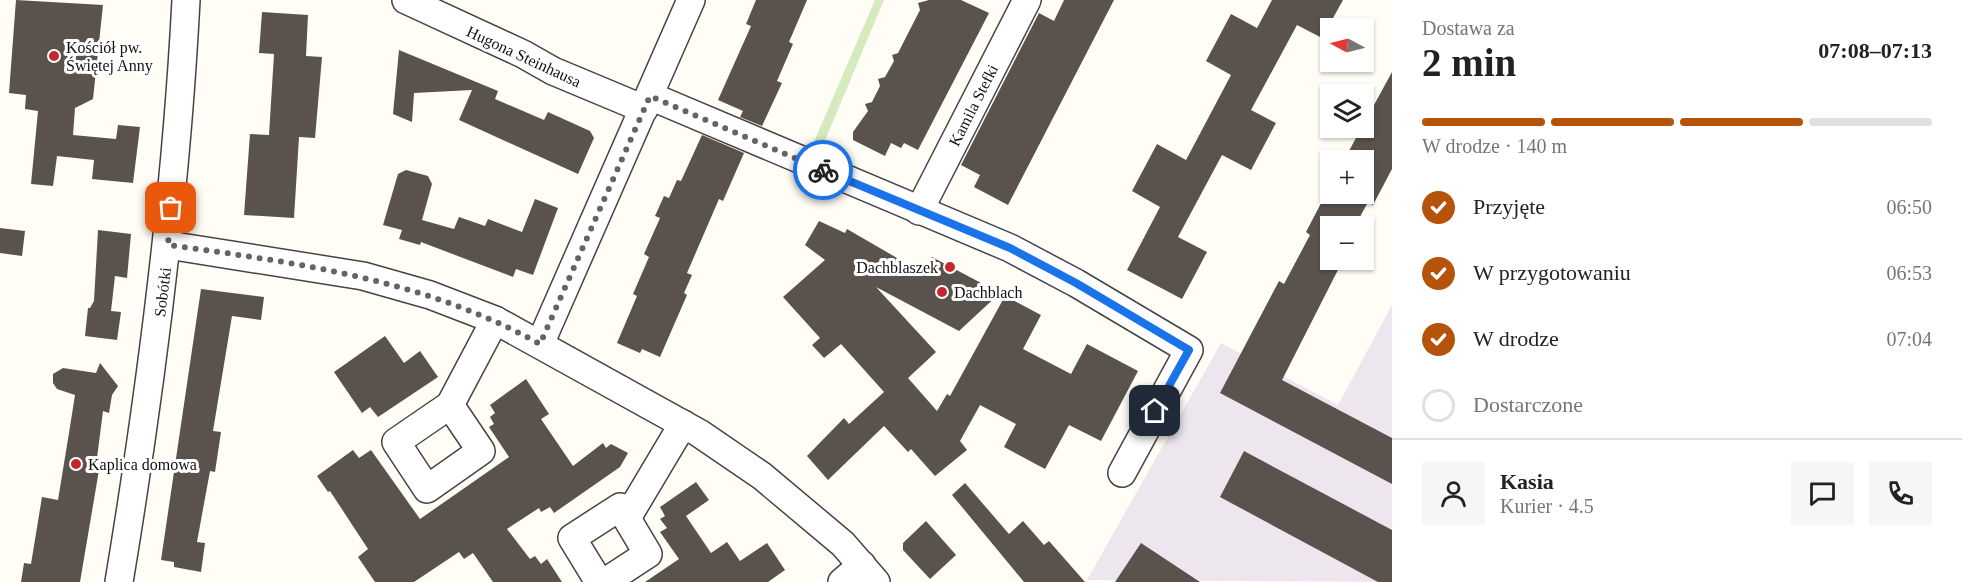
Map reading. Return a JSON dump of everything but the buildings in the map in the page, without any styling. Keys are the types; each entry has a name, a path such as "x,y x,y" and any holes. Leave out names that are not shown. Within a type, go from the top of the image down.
{"street":[{"name":"Sobótki","path":"119,582 147,410 168,245 186,0"},
{"name":"Hugona Steinhausa","path":"406,0 523,54 553,71 647,103 1010,248 1076,283 1189,350 1122,473"},
{"path":"540,344 691,0"},
{"name":"Kamila Stefki","path":"920,211 1028,0"},
{"path":"168,245 363,276 430,296 495,320 683,424 762,476 843,544 860,576"},
{"path":"450,405 495,320"},
{"path":"627,518 683,424"},
{"path":"599,582 572,538 620,507 648,554 605,582"}],"shaded area":[{"path":"1392,305 1392,582 1087,580 1221,343 1338,405"}],"green space":[{"path":"875,0 884,0 821,150 810,151"}],"way so far":[{"path":"171,208 168,245 306,265 363,276 430,296 495,320 540,344 650,96 823,170"}],"place":[{"name":"Kościół pw. Świętej Anny","path":"54,56"},
{"name":"Dachblaszek","path":"950,267"},
{"name":"Dachblach","path":"942,292"},
{"name":"Kaplica domowa","path":"76,464"}],"route":[{"path":"823,170 1010,248 1076,283 1189,350 1155,411"}]}
